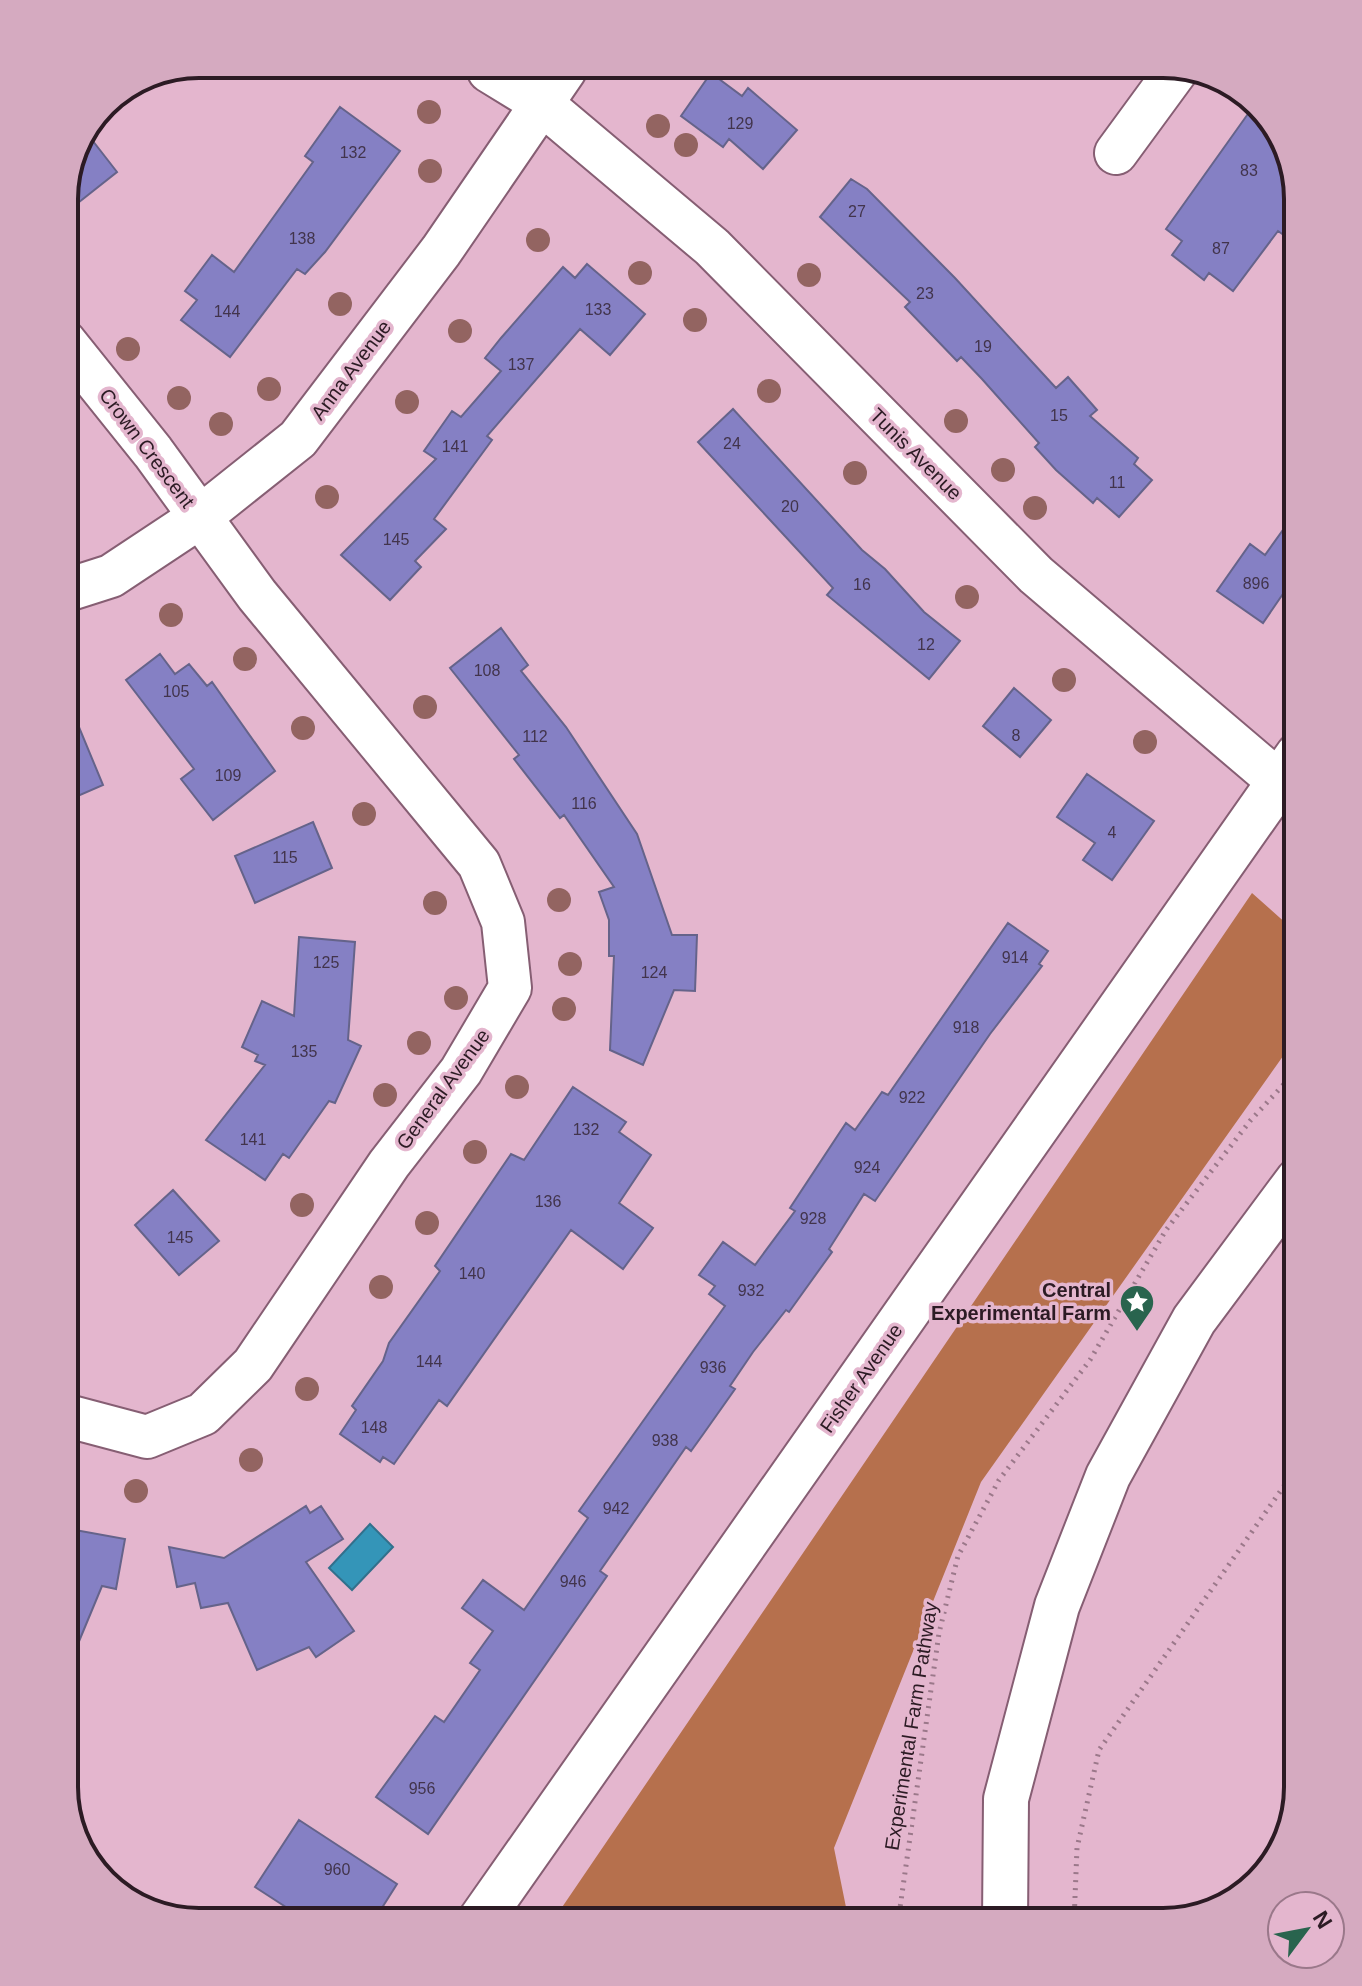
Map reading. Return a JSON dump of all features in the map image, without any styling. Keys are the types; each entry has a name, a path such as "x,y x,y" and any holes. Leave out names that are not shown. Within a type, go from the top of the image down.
{"main road":[{"name":"Fisher Avenue","path":"489,1908 1284,788"},
{"path":"1005,1908 1006,1799 1057,1606 1108,1476 1194,1320 1284,1199"}],"street":[{"path":"519,78 553,86"},
{"path":"1116,153 1171,78"},
{"name":"Anna Avenue","path":"78,587 111,576 200,517 298,439 441,251 553,86"},
{"name":"Tunis Avenue","path":"553,86 1036,575 1284,772"},
{"name":"Crown Crescent","path":"78,358 200,517"},
{"name":"General Avenue","path":"78,1419 147,1437 203,1414 253,1365 389,1164 461,1071 510,988 503,922 479,864 257,595 200,517"}],"path":[{"name":"Experimental Farm Pathway","path":"900,1908 939,1633 958,1556 999,1480 1090,1360 1166,1230 1250,1121 1284,1084"},
{"path":"1075,1908 1077,1848 1099,1750 1284,1486"}],"shaded area":[{"path":"1252,893 1284,922 1284,1055 981,1482 834,1848 846,1908 562,1908"}],"water":[{"path":"370,1524 393,1547 352,1590 329,1568"}],"building":[{"path":"708,78 718,78 742,96 748,88 797,130 763,169 729,139 723,147 681,116"},
{"path":"340,107 400,151 325,252 305,274 297,269 230,357 181,320 197,300 185,291 212,255 234,272 313,162 305,156"},
{"path":"1248,113 1268,138 1280,167 1284,235 1278,231 1233,291 1209,273 1204,280 1172,255 1182,241 1166,229"},
{"path":"93,141 117,172 78,203 82,167"},
{"path":"851,179 867,189 955,278 1056,388 1068,377 1097,410 1090,416 1138,458 1134,464 1152,480 1119,517 1097,498 1093,503 1056,470 1035,447 1039,443 982,379 961,357 957,361 905,307 910,302 820,217"},
{"path":"587,264 645,314 610,355 580,329 487,436 492,440 434,519 446,529 415,561 421,567 390,600 341,555 436,459 424,451 452,411 461,417 501,371 485,358 501,338 563,267 575,278"},
{"path":"733,409 862,550 885,569 924,612 960,641 929,679 827,595 833,588 698,442"},
{"path":"1284,529 1284,592 1263,623 1217,591 1250,544 1265,555"},
{"path":"501,628 528,665 521,671 566,727 637,834 672,935 697,935 695,991 674,990 643,1065 610,1050 614,956 609,956 609,920 599,892 614,887 564,815 560,818 514,759 519,755 450,668"},
{"path":"160,654 175,674 189,664 207,686 212,682 275,771 213,820 181,779 194,769 126,680"},
{"path":"1014,688 1051,720 1020,757 983,726"},
{"path":"78,725 103,785 78,796"},
{"path":"1087,774 1154,821 1112,880 1083,860 1095,843 1057,817"},
{"path":"313,822 332,868 255,903 235,856"},
{"path":"1008,923 1048,951 1039,964 1042,966 990,1034 875,1201 864,1194 829,1249 832,1252 789,1312 786,1310 753,1352 730,1386 735,1389 691,1451 686,1447 600,1571 607,1576 428,1834 376,1797 435,1716 444,1722 480,1670 470,1663 493,1631 462,1608 483,1580 524,1610 588,1518 579,1511 725,1306 709,1294 715,1286 699,1275 723,1242 755,1265 795,1211 790,1208 846,1123 855,1130 882,1092 888,1095"},
{"path":"299,937 355,942 348,1040 361,1046 335,1103 329,1101 289,1158 283,1154 265,1180 206,1140 265,1065 255,1061 258,1055 242,1047 262,1001 294,1016"},
{"path":"573,1087 626,1122 619,1132 651,1155 619,1203 653,1228 623,1269 571,1230 447,1406 439,1400 394,1464 383,1457 380,1462 340,1434 356,1410 352,1406 383,1361 389,1343 440,1271 435,1266 511,1154 524,1160"},
{"path":"173,1190 219,1241 179,1275 135,1225"},
{"path":"306,1506 310,1513 321,1506 343,1539 306,1562 354,1631 316,1657 309,1647 257,1670 228,1603 201,1608 195,1583 177,1587 169,1547 224,1558"},
{"path":"78,1531 125,1539 116,1589 102,1586 78,1644"},
{"path":"299,1820 397,1884 382,1908 287,1908 255,1887"}],"place":[{"name":"Central Experimental Farm","path":"1137,1333"}]}
